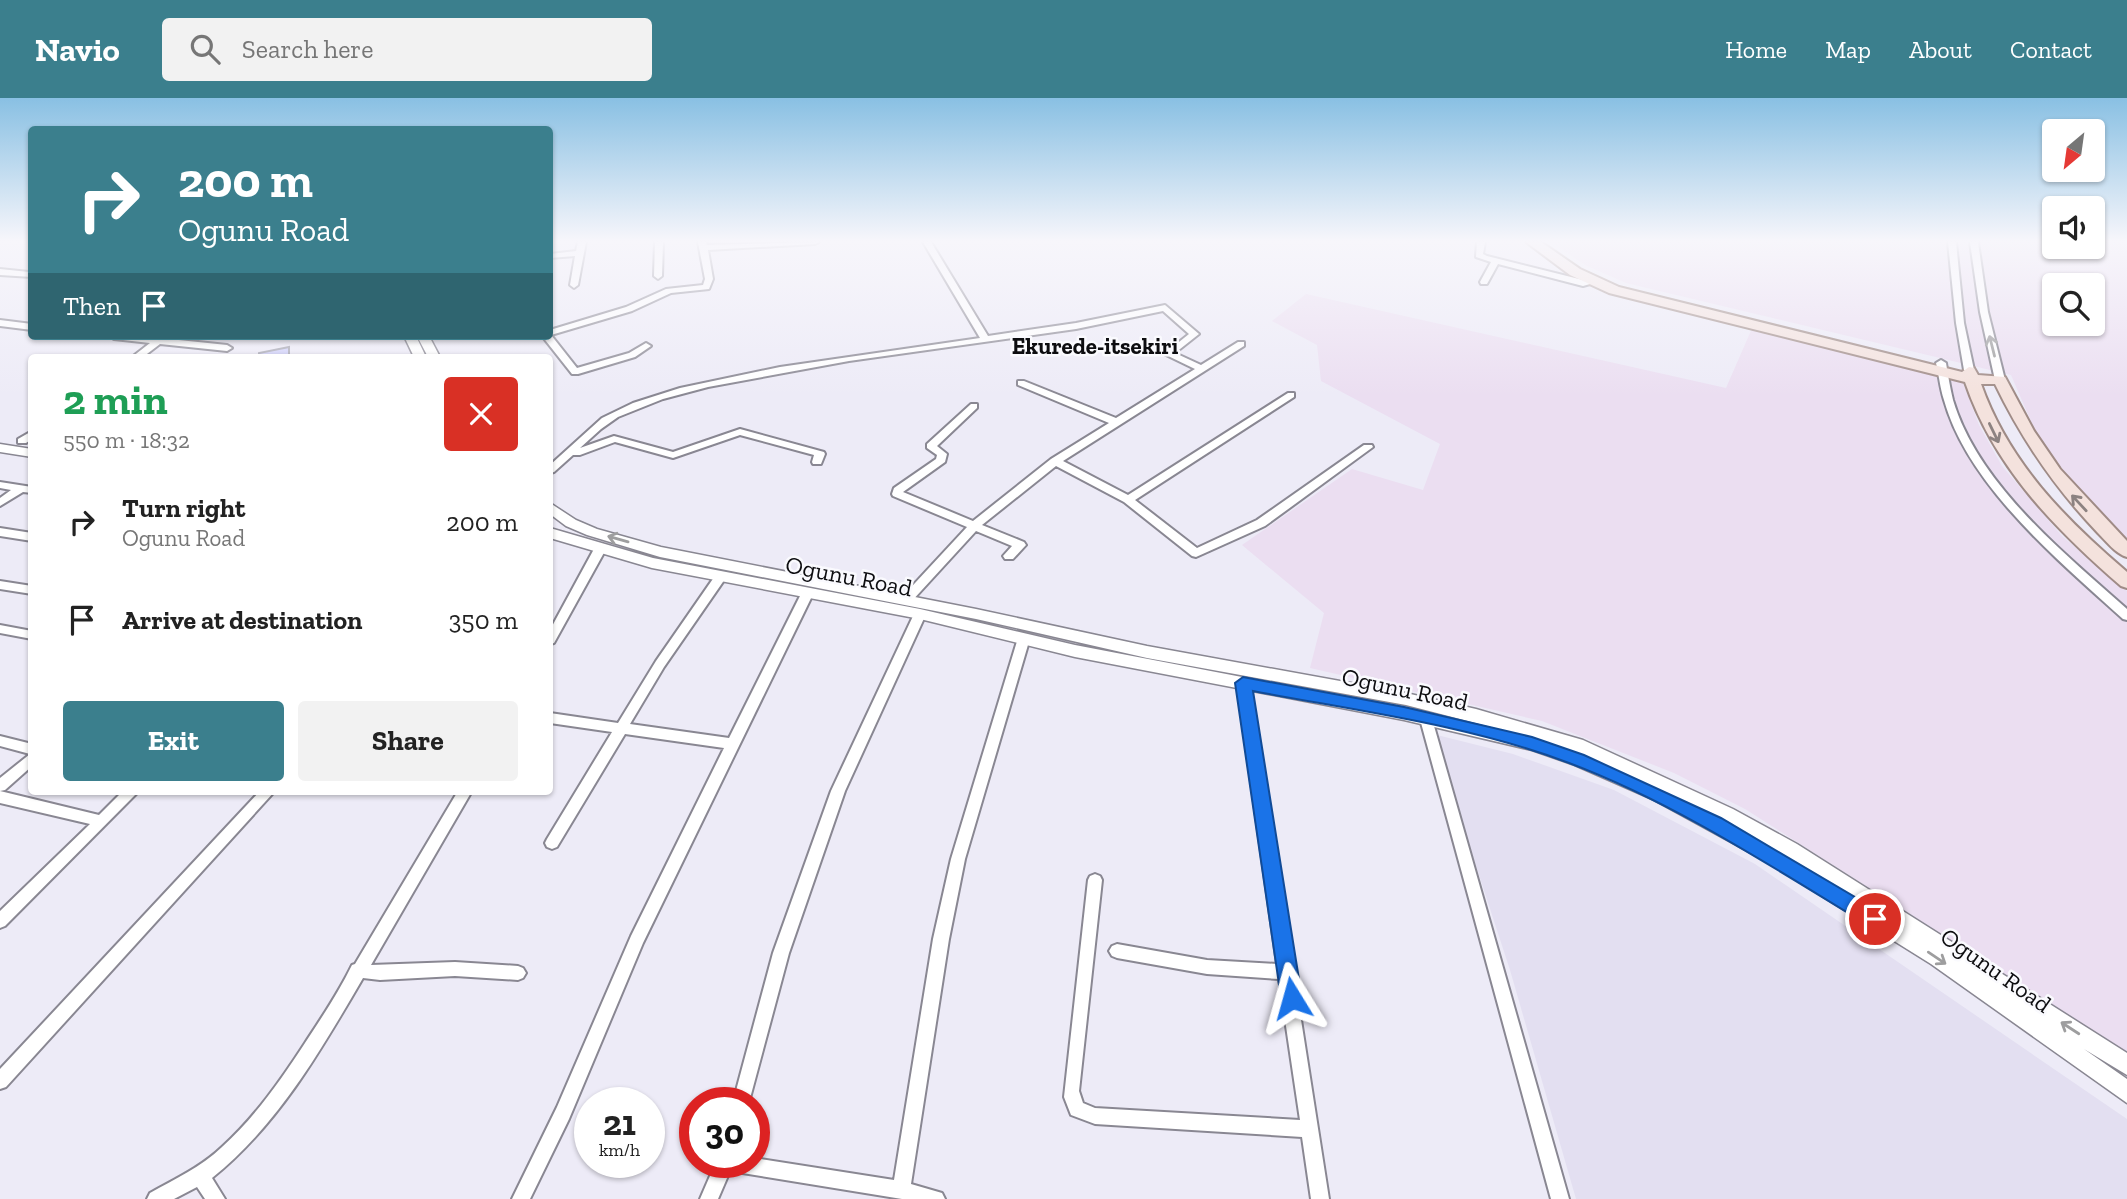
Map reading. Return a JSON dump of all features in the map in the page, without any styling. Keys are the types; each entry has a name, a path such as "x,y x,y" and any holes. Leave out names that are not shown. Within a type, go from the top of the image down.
{"main road":[{"path":"1630,293 2000,380 2025,430 2061,484 2127,551"},
{"path":"1649,293 1941,368"},
{"path":"1970,374 1997,440 2037,499 2127,582"},
{"path":"0,437 28,439"},
{"path":"0,448 28,452"},
{"name":"Ogunu Road","path":"553,509 581,527 660,552 1024,638 1426,719 1532,744 1578,759 1714,823 1778,858 1938,958 2127,1092"},
{"name":"Ogunu Road","path":"553,534 600,549 807,594 906,600 1096,642 1406,699 1476,715 1577,745 1727,814 1791,849 2127,1065"}],"street":[{"path":"553,332 629,309 665,293"},
{"path":"958,293 985,339"},
{"path":"1957,293 1970,374"},
{"path":"1981,293 2000,380"},
{"path":"553,468 572,454 611,417 692,389 793,368 1104,323 1165,308 1194,334 1170,354 1202,369"},
{"path":"0,323 28,326"},
{"path":"149,340 227,348"},
{"path":"552,340 575,372 632,355 646,346"},
{"path":"141,354 158,341"},
{"path":"906,600 974,527 1055,461 1114,421 1241,344"},
{"path":"553,359 561,356"},
{"path":"1941,368 1959,427 2002,494 2074,568 2127,615"},
{"path":"1021,383 1114,421"},
{"path":"1128,500 1291,395"},
{"path":"974,406 931,446 942,454 941,460 898,490 898,494 1020,545 1009,556"},
{"path":"572,454 614,439 673,455 740,432 765,441 810,450 820,454 817,462"},
{"path":"1055,461 1128,500 1189,549 1202,552 1261,523 1368,447"},
{"path":"0,485 26,489"},
{"path":"0,503 26,489"},
{"path":"0,532 28,536"},
{"path":"555,620 600,549"},
{"path":"552,843 660,664 721,576"},
{"path":"0,585 28,589"},
{"path":"521,1199 563,1113 636,941 807,594"},
{"path":"745,1087 780,953 838,791 920,614"},
{"path":"0,629 28,634"},
{"path":"901,1190 941,939 958,859 1024,638"},
{"path":"1243,683 1320,1199"},
{"path":"553,718 733,744"},
{"path":"1426,719 1560,1199"},
{"path":"0,741 28,747"},
{"path":"0,786 28,762"},
{"path":"0,921 128,795"},
{"path":"0,1081 264,795"},
{"path":"156,1199 200,1176 256,1126 279,1097 336,1010 357,970 463,795"},
{"path":"0,797 102,821"},
{"path":"1095,880 1071,1091 1073,1105 1082,1114 1095,1116 1309,1129"},
{"path":"1117,951 1207,967 1288,972"},
{"path":"357,970 380,973 455,969 518,973"},
{"path":"770,1169 901,1190 936,1199"},
{"path":"200,1176 216,1199"},
{"path":"709,1199 718,1178"}],"shaded area":[{"path":"1669,293 2042,293 2042,336 2105,336 2105,293 2127,293 2127,539 2109,524 2040,442 2011,375"},
{"path":"1306,294 1726,388 1753,326 1962,380 1979,425 2002,466 2062,536 2127,591 2127,1052 1745,809 1674,773 1542,721 1310,668 1324,613 1242,545 1352,469 1423,490 1440,444 1321,381 1317,345 1272,321"},
{"path":"1433,734 1513,754 1614,790 1755,864 2127,1119 2127,1199 1576,1199 1510,970"}],"building":[{"path":"289,347 289,354 259,353"}],"district":[{"name":"Ekurede-itsekiri","path":"1095,346"}],"route":[{"path":"1292,998 1243,683 1404,713 1532,744 1578,759 1660,795 1714,823 1778,858 1875,919"}]}
